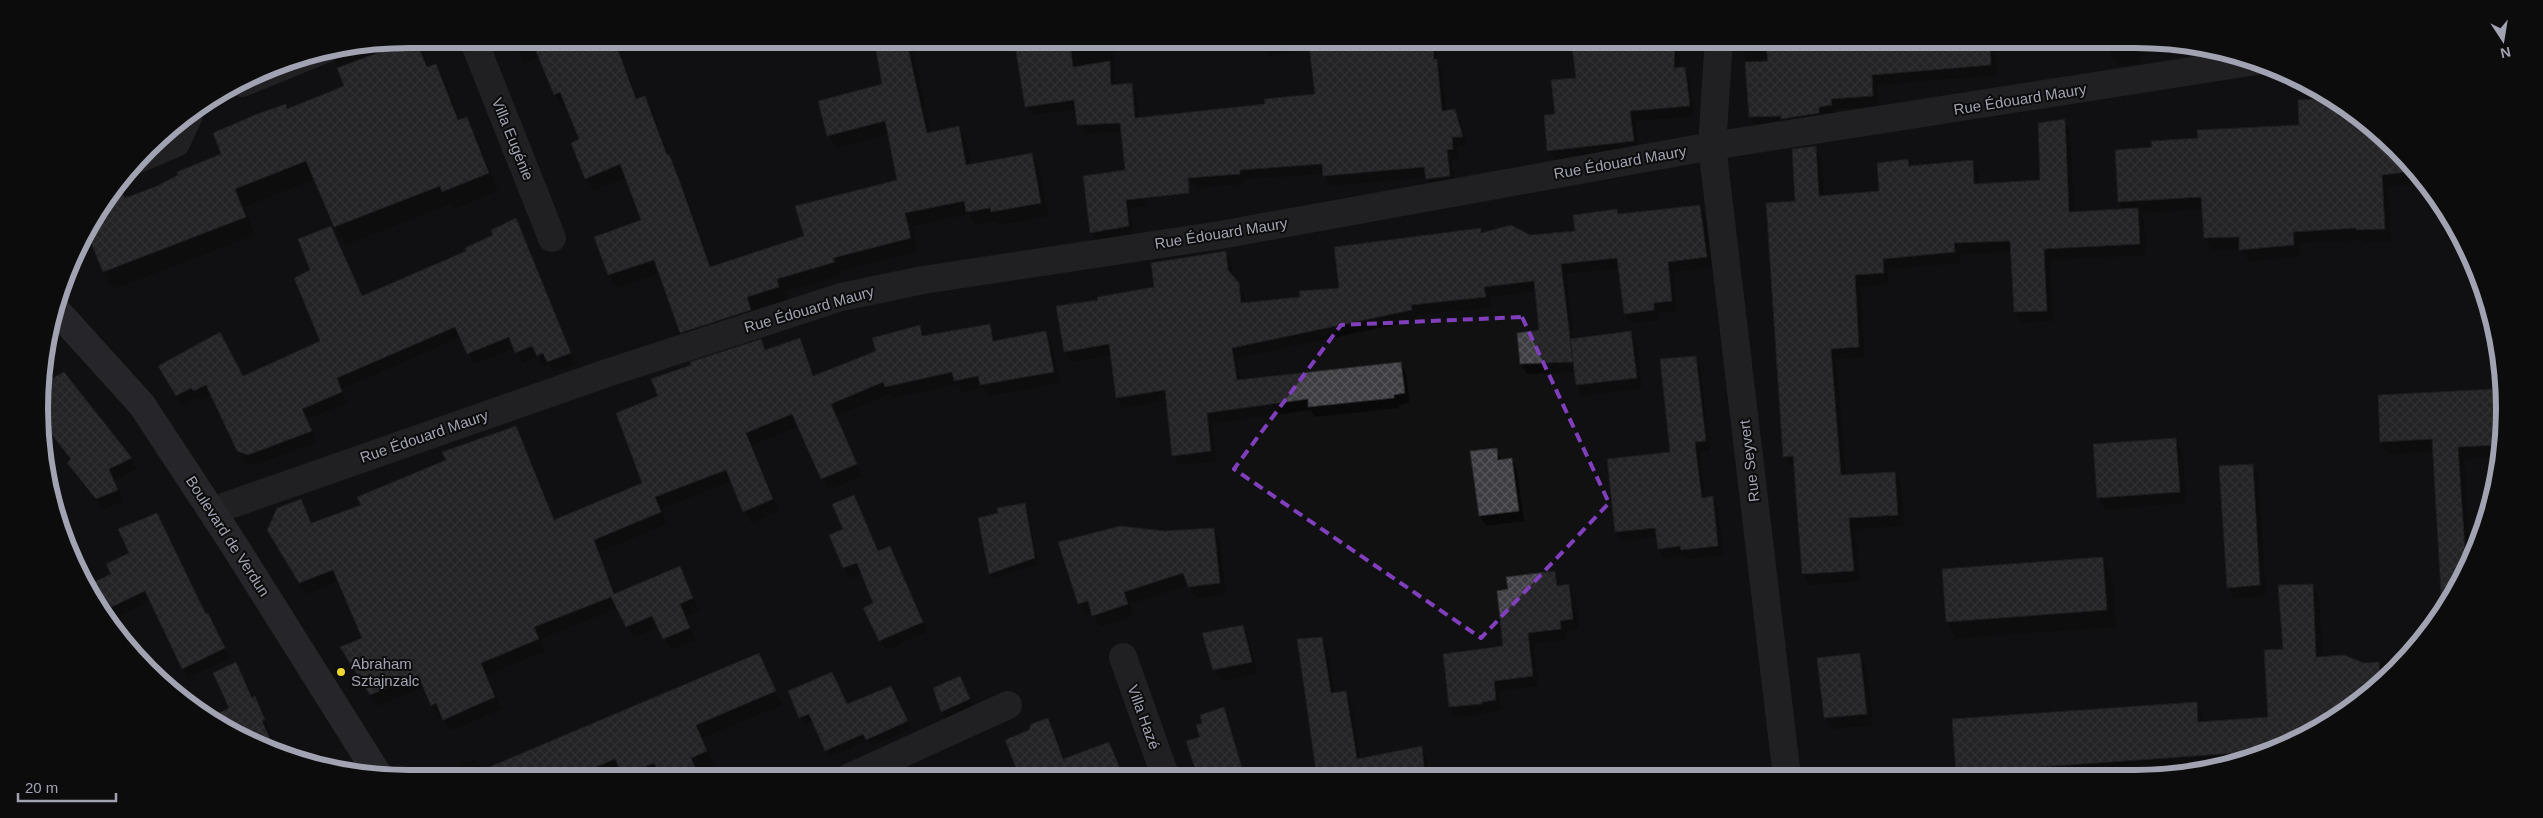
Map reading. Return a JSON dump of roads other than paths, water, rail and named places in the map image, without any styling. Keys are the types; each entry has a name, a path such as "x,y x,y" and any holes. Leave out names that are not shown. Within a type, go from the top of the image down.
{"main road":[{"name":"Boulevard de Verdun","path":"60,314 142,405 212,511 374,769"}],"street":[{"name":"Villa Eugénie","path":"477,48 552,238"},
{"name":"Rue Seyvert","path":"1718,48 1712,146 1787,770"},
{"name":"Rue Édouard Maury","path":"212,511 607,373 841,297 923,280 1229,233 1712,146 2239,64"},
{"path":"154,152 176,143 184,126"},
{"name":"Villa Hazé","path":"1123,657 1163,770"},
{"path":"866,770 1008,705"}],"place":[{"name":"Abraham Sztajnzalc","path":"341,672"}]}
